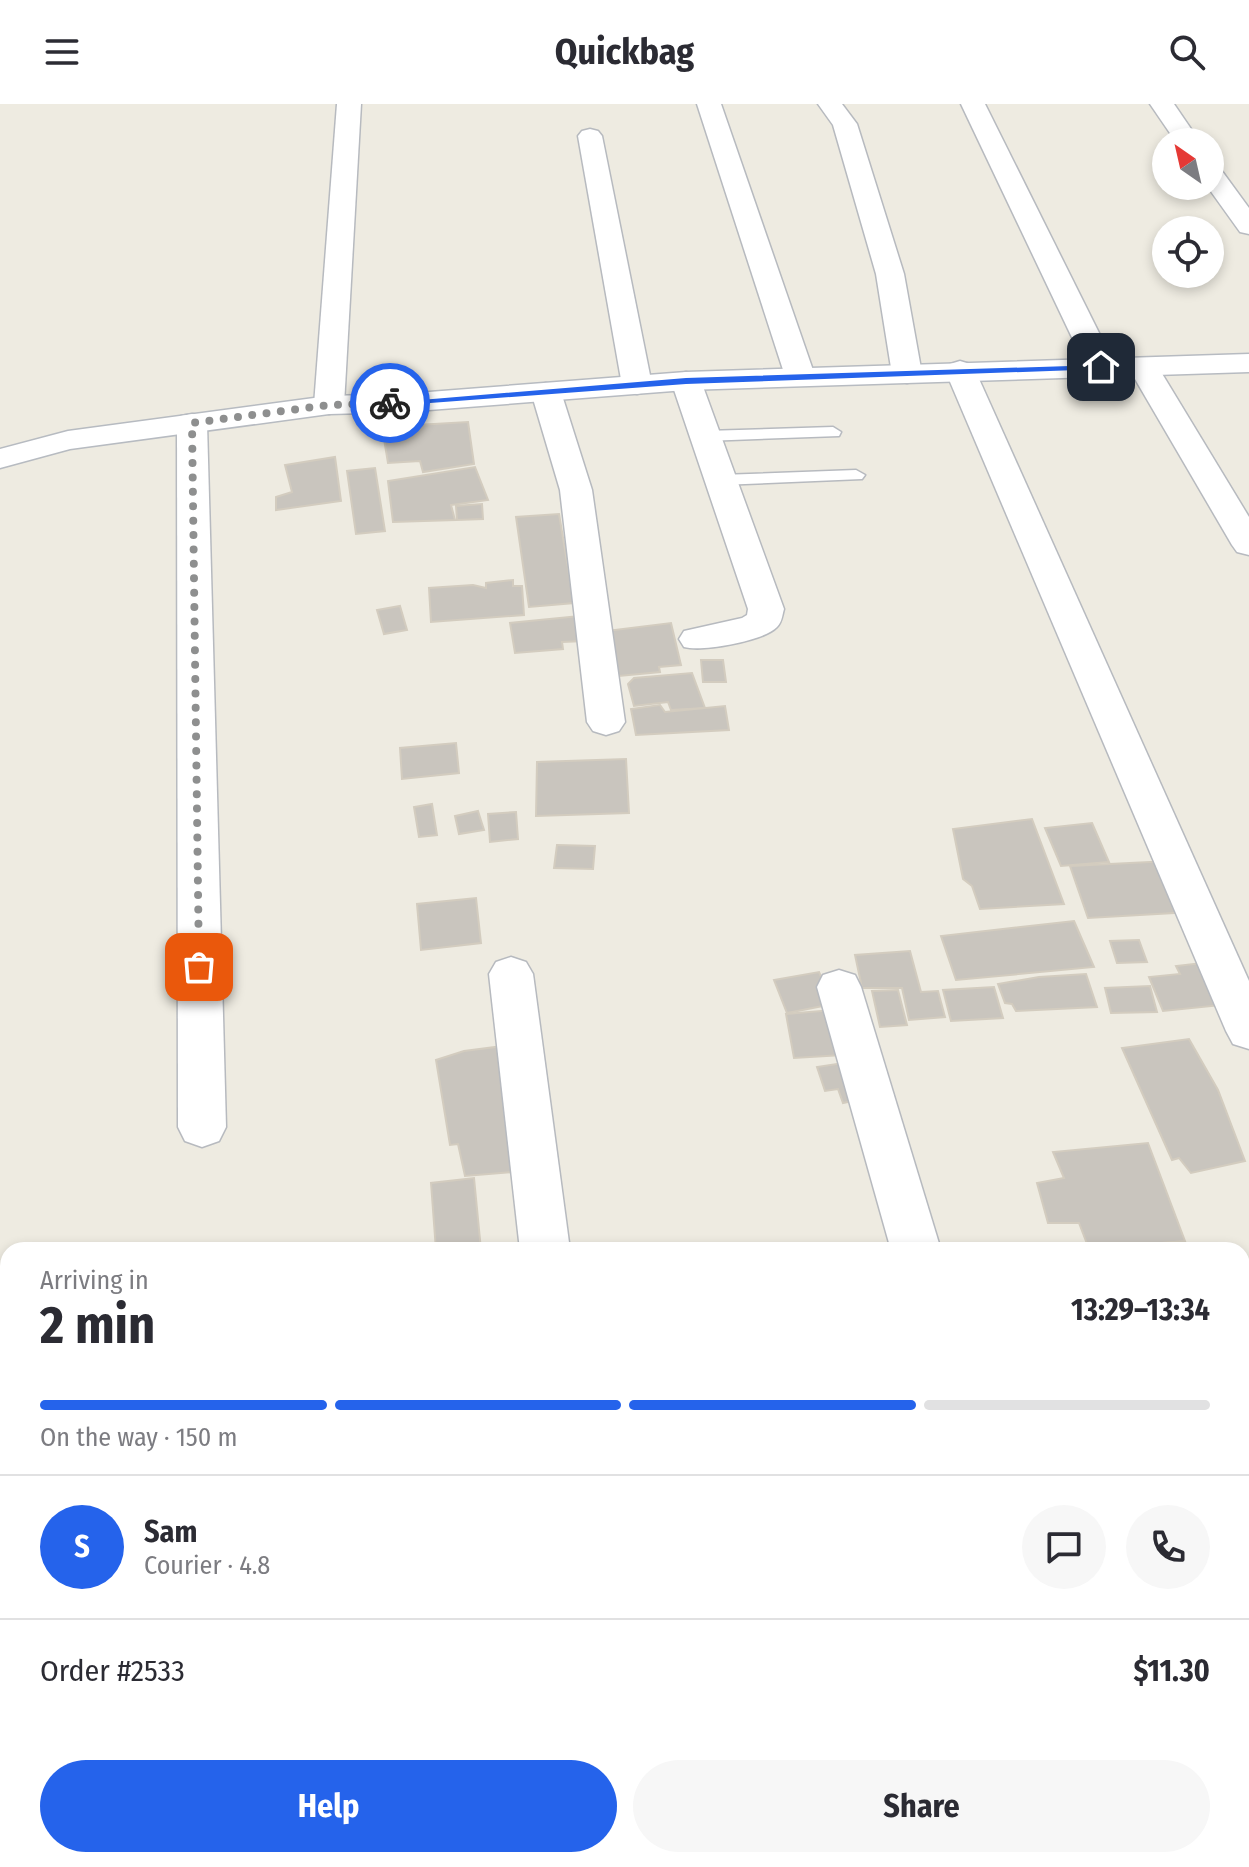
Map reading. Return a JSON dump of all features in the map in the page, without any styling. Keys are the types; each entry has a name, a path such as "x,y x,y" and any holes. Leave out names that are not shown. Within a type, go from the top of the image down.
{"street":[{"path":"329,405 349,104"},
{"path":"709,104 800,376"},
{"path":"830,104 845,124 890,274 907,374"},
{"path":"973,104 1101,367"},
{"path":"1162,104 1178,128"},
{"path":"590,136 637,385"},
{"path":"1224,191 1249,226"},
{"path":"0,459 68,440 329,405 686,381 1249,363"},
{"path":"1143,367 1249,545"},
{"path":"960,370 1249,1031"},
{"path":"686,381 766,609 764,620 753,627 697,639"},
{"path":"546,392 576,490 606,722"},
{"path":"192,423 202,1127"},
{"path":"511,974 544,1242"},
{"path":"839,987 914,1242"}],"lane":[{"path":"705,436 833,432"},
{"path":"720,480 856,475"}],"building":[{"path":"468,422 474,464 423,472 420,461 388,463 382,427"},
{"path":"335,457 341,501 276,510 276,497 292,492 285,465"},
{"path":"475,467 488,500 451,505 455,520 393,522 388,481"},
{"path":"375,468 385,531 356,534 347,471"},
{"path":"482,504 483,519 457,520 456,506"},
{"path":"559,514 574,603 529,607 516,517"},
{"path":"513,580 513,586 522,586 524,615 431,622 429,588 473,585 486,588 486,583"},
{"path":"400,606 407,630 384,634 377,610"},
{"path":"579,616 584,641 562,642 563,649 515,653 510,623"},
{"path":"671,623 681,665 659,667 660,672 619,676 606,631"},
{"path":"701,660 723,660 726,682 703,682"},
{"path":"692,673 705,708 671,710 668,702 634,706 628,684 634,678"},
{"path":"660,705 665,712 725,706 729,730 636,735 631,709"},
{"path":"456,743 459,773 402,779 400,748"},
{"path":"626,759 629,813 536,816 537,762"},
{"path":"432,804 437,835 419,837 414,807"},
{"path":"478,811 484,830 459,834 455,816"},
{"path":"516,812 518,839 490,842 488,814"},
{"path":"1032,819 1064,904 980,909 972,886 963,879 953,829"},
{"path":"1092,823 1109,862 1061,866 1045,828"},
{"path":"557,845 595,846 593,869 554,868"},
{"path":"1170,861 1191,912 1088,918 1070,866"},
{"path":"476,898 481,943 421,950 417,904"},
{"path":"1074,921 1094,967 956,980 941,936"},
{"path":"1139,940 1147,962 1117,963 1110,941"},
{"path":"910,951 921,992 938,991 945,1017 909,1020 902,988 862,988 855,955"},
{"path":"1202,963 1222,1005 1163,1011 1149,977 1180,974 1176,966"},
{"path":"819,972 833,1004 787,1013 774,980"},
{"path":"1086,974 1097,1007 1016,1011 1012,1004 1005,1003 998,984 1039,977"},
{"path":"1150,986 1157,1012 1111,1013 1105,988"},
{"path":"994,987 1003,1018 951,1021 943,990"},
{"path":"898,990 907,1025 880,1027 872,991"},
{"path":"833,1010 842,1055 794,1058 786,1014"},
{"path":"1189,1039 1218,1090 1245,1161 1191,1173 1179,1158 1172,1160 1122,1048"},
{"path":"511,1045 526,1171 465,1176 458,1144 450,1145 436,1060 464,1051"},
{"path":"843,1063 857,1100 843,1103 838,1089 825,1091 817,1067"},
{"path":"1148,1143 1185,1241 1086,1242 1079,1223 1048,1223 1037,1183 1064,1178 1053,1152"},
{"path":"474,1178 480,1242 435,1242 431,1183"}],"way so far":[{"path":"199,967 192,423 329,405 390,403"}],"route":[{"path":"390,403 686,381 1101,367"}]}
